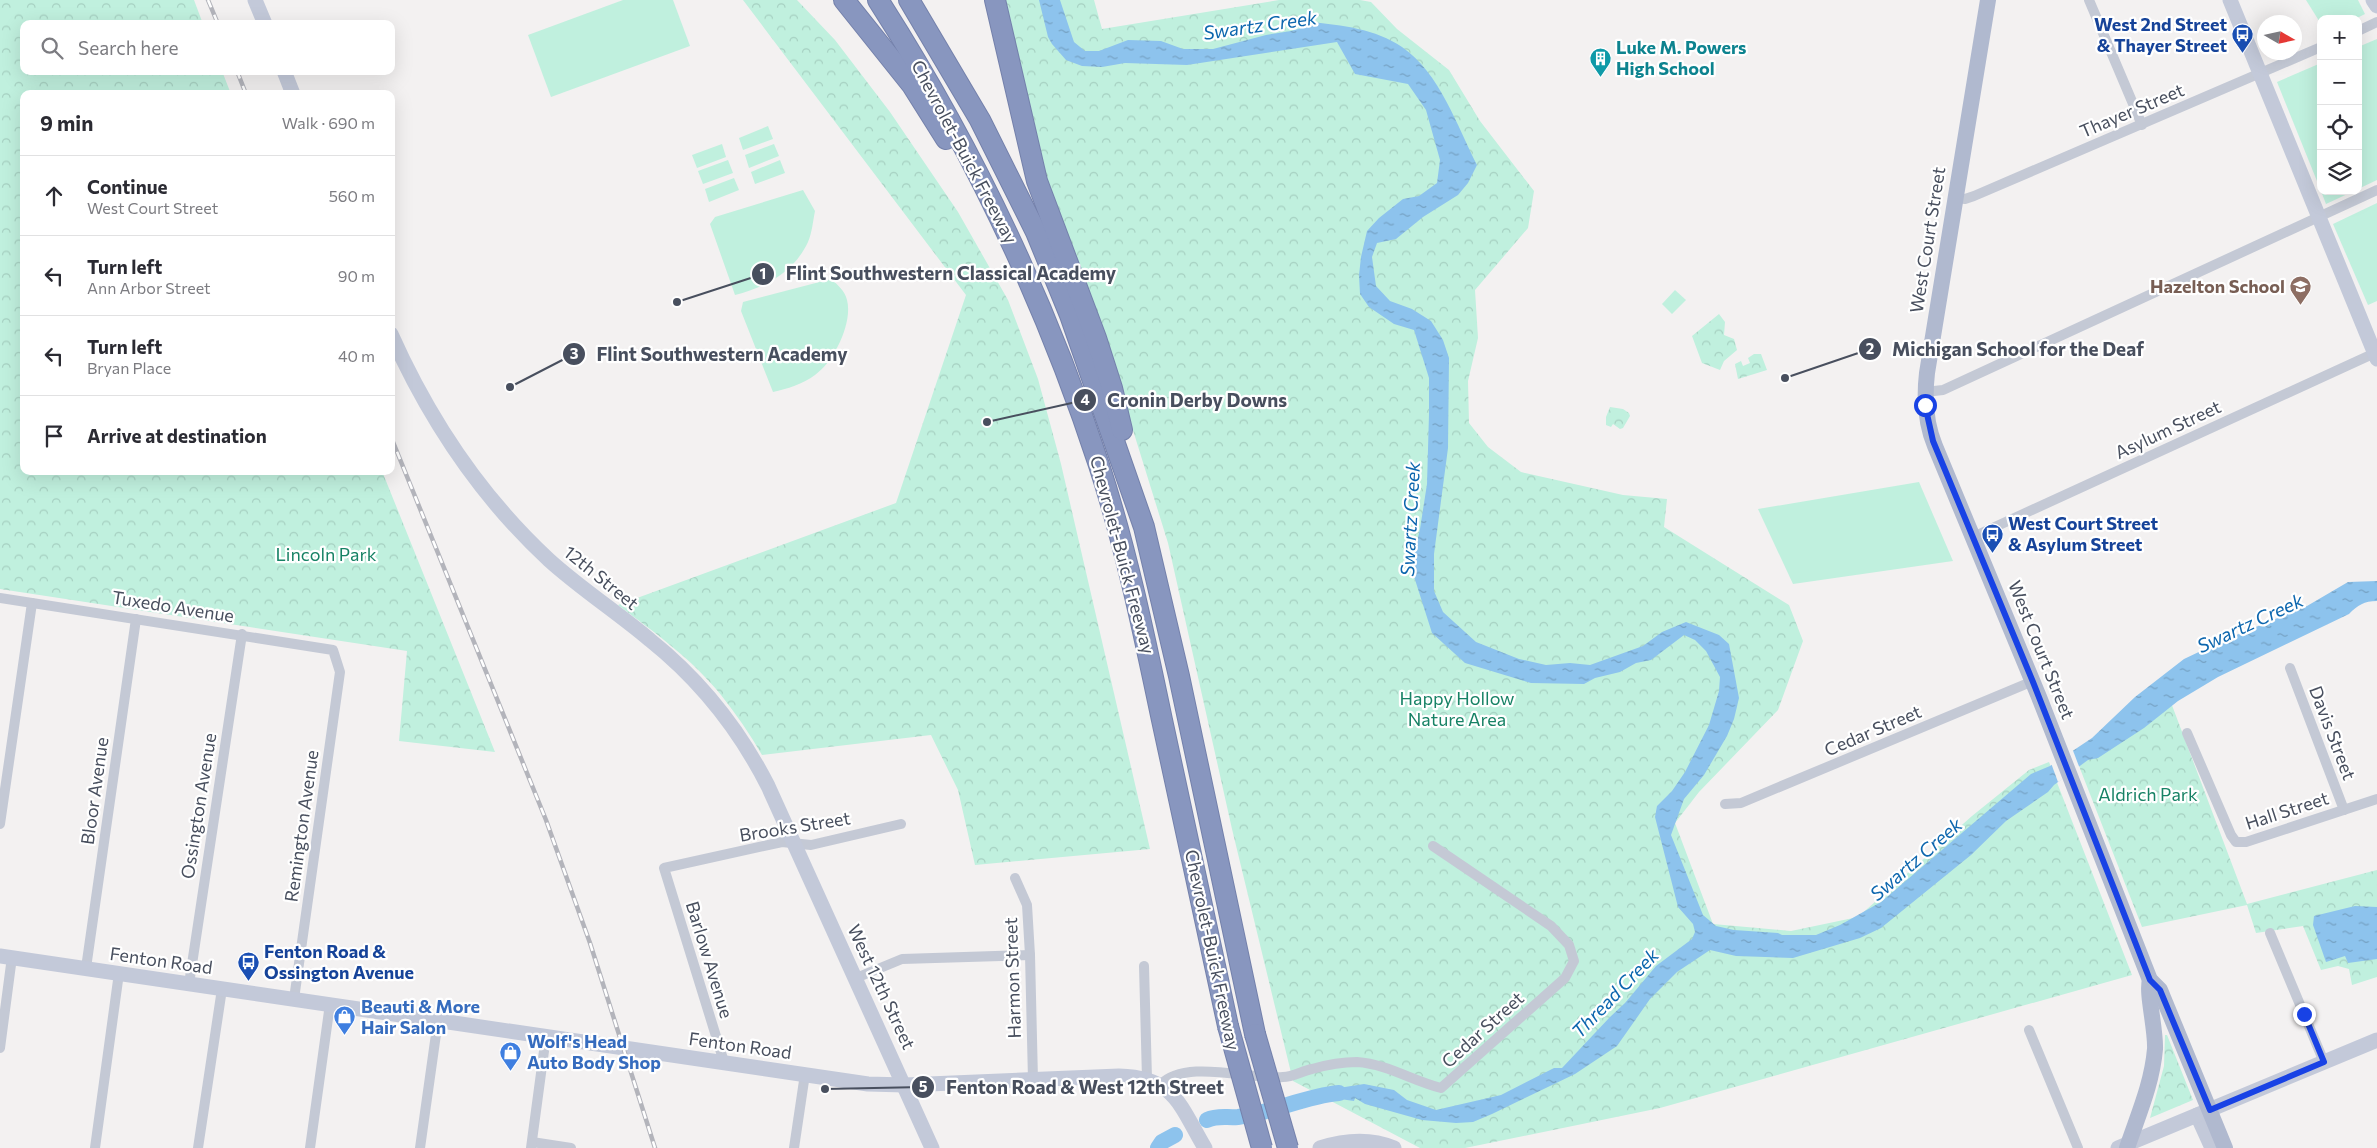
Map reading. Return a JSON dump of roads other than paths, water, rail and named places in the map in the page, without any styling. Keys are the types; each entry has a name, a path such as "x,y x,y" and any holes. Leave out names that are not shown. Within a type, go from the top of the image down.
{"highway":[{"path":"844,0 895,62 947,140 1058,348"},
{"name":"Chevrolet-Buick Freeway","path":"878,0 935,93 1003,221 1058,348 1100,467 1136,597 1228,1026 1262,1148"},
{"name":"Chevrolet-Buick Freeway","path":"909,0 980,120 1036,232 1070,315 1144,527 1179,676 1255,1034 1288,1148"},
{"path":"995,0 1032,164 1043,201 1080,296 1112,388 1144,527"}],"main road":[{"name":"West Court Street","path":"1988,0 1925,392 1925,413 1931,436 2033,682 2124,917 2150,980 2160,990 2203,1112 2225,1148"},
{"path":"2124,1146 2149,1086 2154,1061 2155,1034 2149,988 2150,980"}],"street":[{"path":"255,0 263,20"},
{"path":"2089,0 2142,125"},
{"path":"2230,0 2376,355"},
{"path":"2373,0 2377,6"},
{"path":"2362,29 2377,22"},
{"name":"Thayer Street","path":"1955,198 1965,199 1974,196 2317,50"},
{"path":"286,75 291,90"},
{"path":"1925,392 1943,390 2377,190"},
{"name":"12th Street","path":"395,342 416,386 447,439 504,514 573,581 649,638 682,666 724,714 759,767 794,843"},
{"name":"Asylum Street","path":"1973,537 2376,355"},
{"name":"Tuxedo Avenue","path":"0,598 242,634 333,650 336,658"},
{"path":"0,824 32,603"},
{"name":"Bloor Avenue","path":"86,968 136,619"},
{"name":"Ossington Avenue","path":"189,984 242,634"},
{"name":"Remington Avenue","path":"294,999 340,672 336,658"},
{"name":"Davis Street","path":"2290,668 2344,810"},
{"name":"Cedar Street","path":"1725,804 1741,803 2033,682"},
{"name":"Hall Street","path":"2186,733 2230,836 2236,842 2246,842 2377,799"},
{"name":"Brooks Street","path":"664,868 782,842 810,845 901,824"},
{"name":"West 12th Street","path":"794,843 932,1148"},
{"name":"Cedar Street","path":"1153,1082 1183,1073 1222,1073 1282,1078 1317,1068 1357,1062 1384,1067 1441,1088 1450,1082 1470,1061 1564,978 1574,961 1569,945 1551,926 1433,846"},
{"name":"Barlow Avenue","path":"664,868 724,1062"},
{"name":"Harmon Street","path":"1016,878 1027,905 1033,1080"},
{"path":"2270,933 2324,1062"},
{"path":"856,978 902,959 1030,954"},
{"path":"0,1048 6,956"},
{"name":"Fenton Road","path":"6,956 868,1084 905,1085 1119,1076 1153,1082"},
{"path":"1144,966 1153,1082 1177,1100 1205,1148"},
{"path":"96,1148 119,973"},
{"path":"198,1148 222,988"},
{"path":"310,1148 330,1004"},
{"path":"420,1148 438,1020"},
{"path":"2029,1030 2078,1148"},
{"path":"546,1036 532,1145 571,1148"},
{"path":"2124,1146 2377,1040"},
{"path":"794,1148 805,1074"},
{"path":"2203,1112 2212,1148"},
{"path":"1320,1148 1340,1143 1362,1141 1375,1142 1394,1148"}],"water":[{"path":"1039,0 1060,0 1074,42 1085,51 1099,51 1128,40 1161,41 1183,49 1213,49 1266,35 1291,31 1305,27 1311,22 1346,26 1381,36 1402,47 1427,71 1446,101 1477,165 1468,183 1458,195 1423,217 1396,239 1377,243 1372,257 1376,286 1390,301 1412,309 1431,321 1443,340 1449,358 1448,448 1434,554 1434,591 1443,612 1476,642 1519,659 1546,665 1570,663 1590,665 1643,646 1662,632 1686,622 1719,635 1729,644 1739,698 1734,719 1727,736 1704,775 1684,799 1671,835 1703,915 1716,926 1734,930 1778,933 1782,935 1816,935 1840,925 1881,902 2031,774 2050,766 2092,738 2135,697 2184,659 2224,640 2307,606 2348,582 2377,581 2377,601 2362,604 2349,614 2218,677 2178,701 2144,728 2098,758 2088,760 2054,785 2048,792 2006,821 1971,855 1881,928 1860,938 1793,958 1736,956 1710,950 1677,972 1650,999 1617,1046 1575,1074 1492,1114 1473,1122 1456,1123 1422,1120 1365,1104 1355,1098 1354,1101 1333,1098 1328,1100 1313,1092 1364,1084 1394,1090 1407,1100 1436,1110 1501,1095 1554,1068 1562,1068 1625,1003 1656,966 1692,939 1695,932 1693,924 1678,907 1655,817 1657,806 1672,791 1685,772 1709,725 1719,691 1720,677 1706,651 1695,640 1684,635 1651,660 1636,663 1620,672 1595,678 1584,684 1531,683 1465,663 1432,633 1411,567 1420,529 1427,484 1429,378 1414,330 1394,324 1369,307 1360,294 1359,275 1367,231 1379,218 1403,199 1419,196 1437,183 1440,160 1426,110 1408,84 1355,74 1337,42 1187,65 1125,63 1102,67 1082,66 1066,60 1052,44 1048,37"},
{"path":"2355,906 2377,907 2377,959 2348,963 2345,956 2326,962 2313,925 2314,916"}],"waterway":[{"name":"Thread Creek","path":"1207,1120 1219,1117 1251,1115 1313,1097 1339,1093"},
{"name":"Thread Creek","path":"1158,1148 1162,1142 1175,1135"}],"railway":[{"path":"208,0 216,20"},
{"path":"239,75 244,90"},
{"path":"395,447 546,820 590,943 655,1148"}],"place":[{"name":"West 2nd Street & Thayer Street","path":"2243,54"},
{"name":"Luke M. Powers High School","path":"1600,77"},
{"name":"Flint Southwestern Classical Academy","path":"677,302"},
{"name":"Hazelton School","path":"2301,306"},
{"name":"Michigan School for the Deaf","path":"1785,378"},
{"name":"Flint Southwestern Academy","path":"510,387"},
{"name":"Cronin Derby Downs","path":"987,422"},
{"name":"West Court Street & Asylum Street","path":"1992,553"},
{"name":"Fenton Road & Ossington Avenue","path":"248,981"},
{"name":"Beauti & More Hair Salon","path":"345,1036"},
{"name":"Wolf's Head Auto Body Shop","path":"511,1071"},
{"name":"Fenton Road & West 12th Street","path":"825,1089"}],"water label":[{"name":"Swartz Creek","path":"1260,25"},
{"name":"Swartz Creek","path":"1410,519"},
{"name":"Swartz Creek","path":"2250,623"},
{"name":"Swartz Creek","path":"1916,859"}],"park label":[{"name":"Lincoln Park","path":"326,555"},
{"name":"Happy Hollow Nature Area","path":"1457,710"},
{"name":"Aldrich Park","path":"2148,795"}]}
